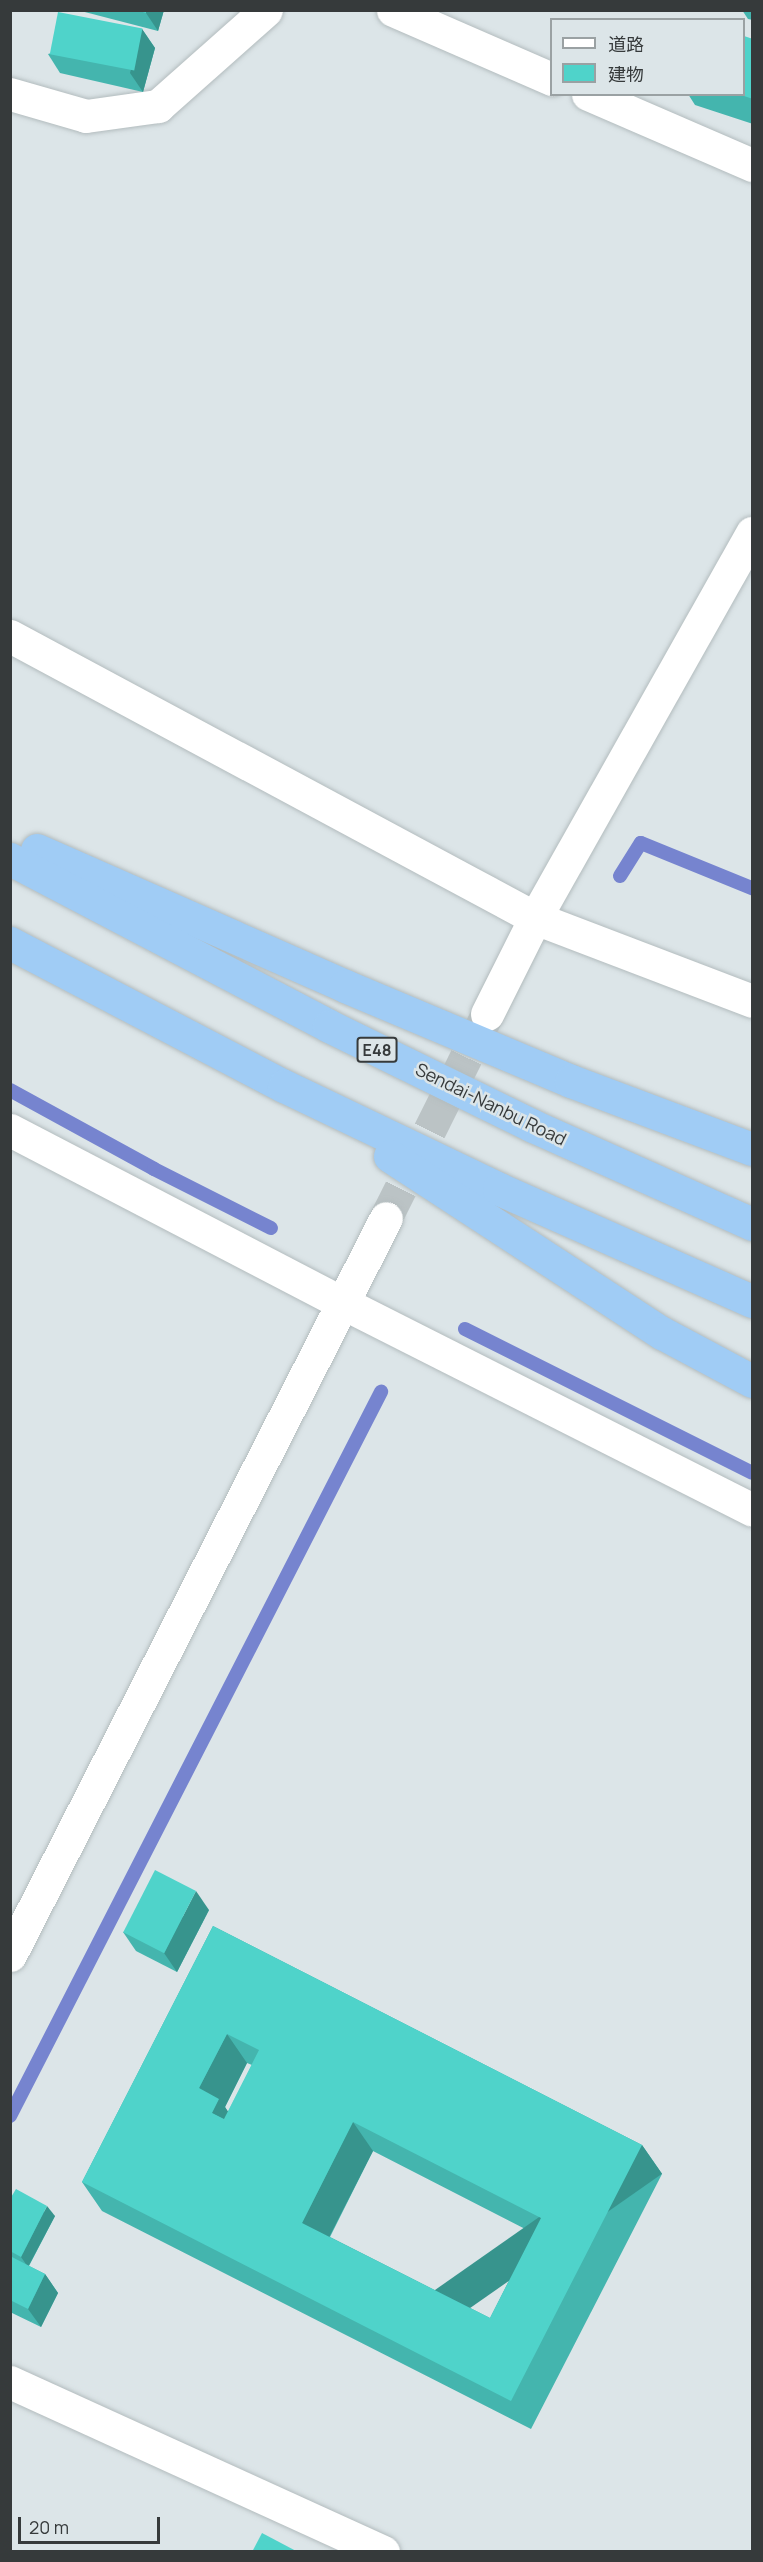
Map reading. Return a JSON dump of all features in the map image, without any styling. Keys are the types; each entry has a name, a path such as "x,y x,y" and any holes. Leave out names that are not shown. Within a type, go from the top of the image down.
{"highway":[{"path":"10,838 345,986 560,1076 753,1149"},
{"name":"Sendai-Nanbu Road","path":"10,859 329,1026 533,1126 753,1224"},
{"path":"10,943 284,1086 499,1189 753,1302"},
{"path":"284,1086 662,1333 753,1381"}],"street":[{"path":"10,93 86,116 158,106 266,10"},
{"path":"393,10 550,78"},
{"path":"593,96 753,165"},
{"path":"487,1014 535,918 753,533"},
{"path":"10,636 535,918 753,1001"},
{"path":"10,1130 344,1303 753,1510"},
{"path":"10,1955 386,1218"},
{"path":"10,2382 383,2552"}],"building":[{"path":"58,12 142,28 134,71 50,54"},
{"path":"745,36 753,39 753,99 744,96"},
{"path":"155,1870 196,1891 164,1953 123,1932"},
{"path":"213,1926 642,2145 511,2401 82,2182","holes":["227,2034 259,2050 224,2119 212,2113 219,2099 199,2088","353,2122 541,2218 490,2318 302,2223"]},
{"path":"16,2189 47,2206 21,2257 10,2251 10,2199"},
{"path":"10,2256 45,2274 28,2309 10,2300"},
{"path":"262,2533 298,2552 252,2552"}],"waterway":[{"path":"620,876 641,843 752,888"},
{"path":"10,1090 154,1169 271,1228"},
{"path":"465,1329 752,1473"},
{"path":"10,2116 381,1392"}],"tunnel":[{"path":"386,1218 487,1015"}]}
